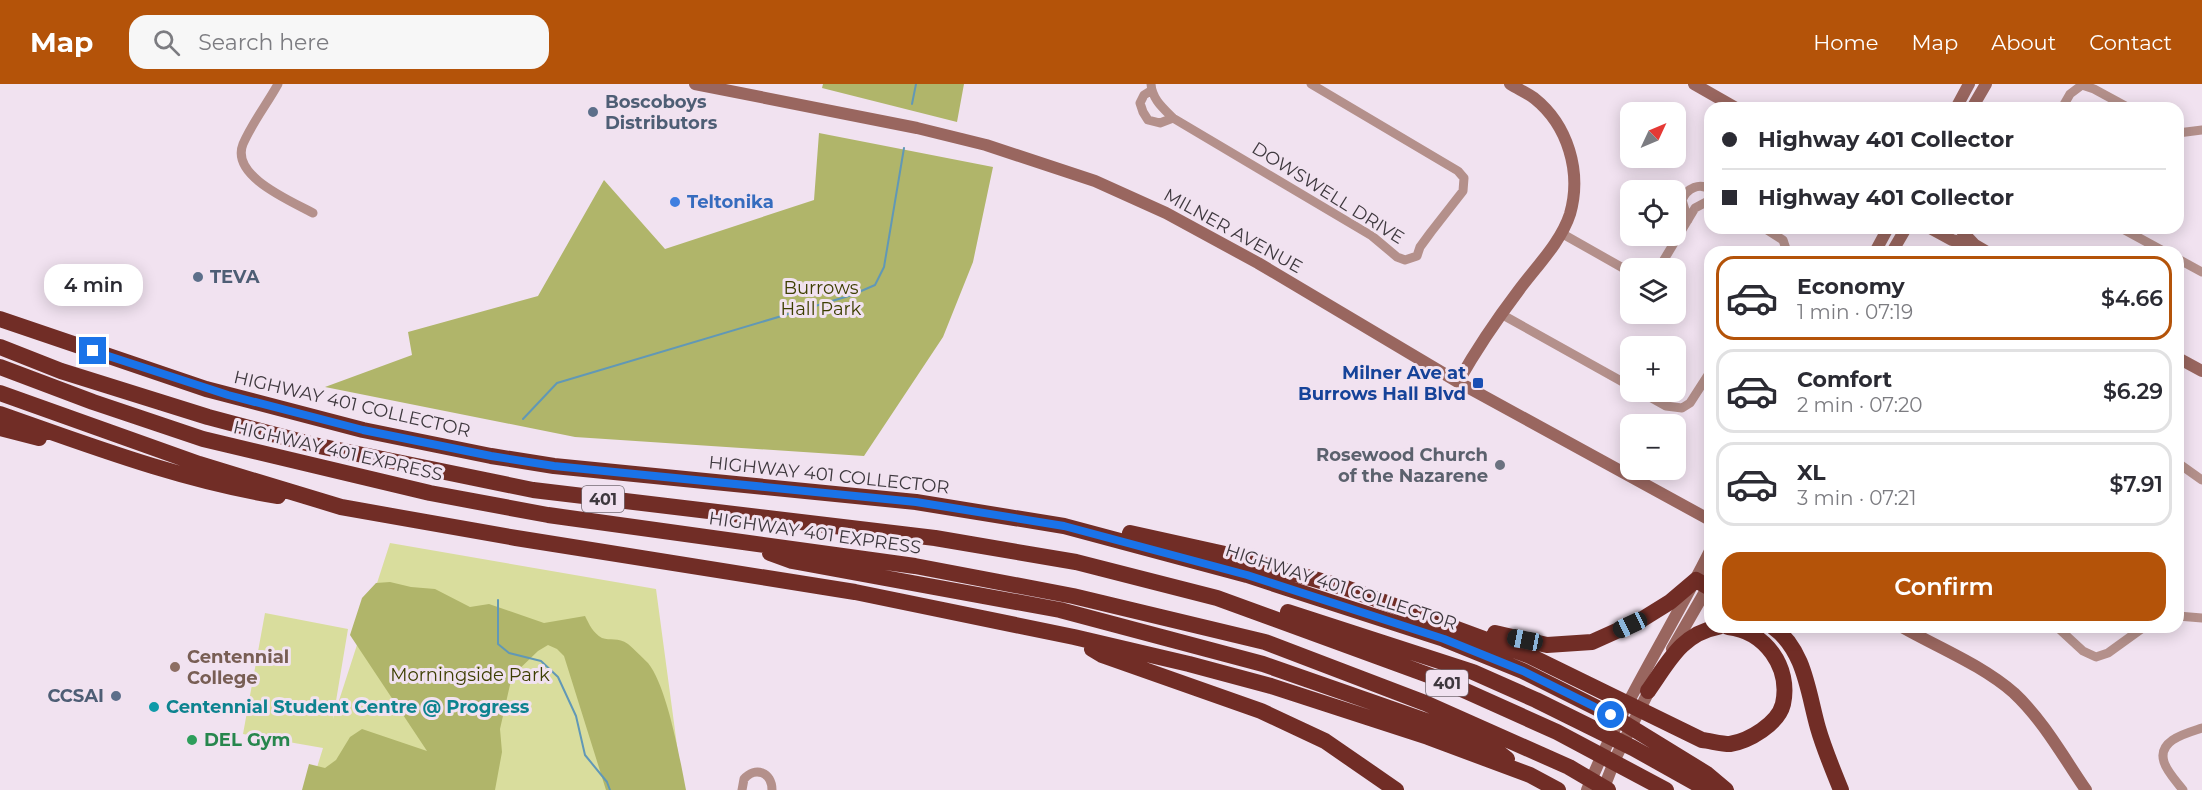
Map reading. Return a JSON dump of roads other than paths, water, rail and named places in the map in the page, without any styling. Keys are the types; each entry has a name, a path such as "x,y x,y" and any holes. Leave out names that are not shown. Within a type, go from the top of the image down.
{"highway":[{"name":"HIGHWAY 401 COLLECTOR","path":"0,316 24,328 206,389 363,430 491,456 554,466 916,502 1064,526 1247,575 1454,643 1523,671 1611,715 1707,774 1726,790"},
{"name":"HIGHWAY 401 EXPRESS","path":"0,347 61,371 208,417 314,445 533,490 935,538 1076,562 1217,598 1439,679 1557,732 1666,790"},
{"name":"HIGHWAY 401 EXPRESS","path":"0,368 203,439 430,494 548,514 915,566 1073,596 1265,642 1425,703 1569,767 1608,790"},
{"path":"0,393 199,464 341,507"},
{"path":"0,414 99,448 235,490 855,592 1074,637 1271,686 1428,736 1530,775 1558,790"},
{"path":"0,428 68,445 99,448"},
{"path":"1064,526 1106,527 1138,534 1225,554 1346,588 1530,656 1702,740 1728,744 1752,738 1771,722 1783,705 1784,681 1778,661 1763,642 1750,633"},
{"path":"738,541 792,561 1060,610 1263,664 1432,723 1498,752 1530,775"},
{"path":"1346,588 1366,589 1503,636 1547,645 1592,642 1704,585"},
{"path":"1217,598 1291,613 1473,672 1633,748 1708,790"},
{"path":"1643,688 1683,644 1704,630"},
{"path":"1779,633 1791,646 1802,667 1818,730 1841,790"},
{"path":"1074,637 1102,655 1262,711 1325,741 1396,790"}],"main road":[{"name":"MILNER AVENUE","path":"695,84 917,128 986,145 1075,172 1166,213 1258,262 1458,382 1704,517"},
{"path":"1458,382 1501,314 1561,233 1570,214 1574,173 1567,146 1552,117 1533,98 1510,84"},
{"path":"1694,84 1726,102"},
{"path":"1959,102 1969,84"},
{"path":"1976,102 1986,84"},
{"path":"1941,234 1952,240 1975,246"},
{"path":"1964,234 1975,246"},
{"path":"2184,361 2202,371"},
{"path":"1587,790 1603,752 1704,587"},
{"path":"1913,633 1980,669 2014,693 2037,718 2086,790"},
{"path":"1603,790 1643,688"}],"street":[{"path":"278,84 243,146 243,164 255,179 313,213"},
{"name":"DOWSWELL DRIVE","path":"1173,118 1160,123 1148,120 1140,103 1151,87 1158,104 1173,118 1372,236 1397,257 1406,261 1417,256 1431,232 1463,191 1464,178 1458,171 1311,84"},
{"path":"2065,102 2070,94 2082,85 2118,102"},
{"path":"2184,132 2202,130"},
{"path":"1688,220 1682,200 1684,193 1698,186 1704,186"},
{"path":"1665,258 1695,208 1704,203"},
{"path":"1561,233 1620,266"},
{"path":"1776,234 1786,246"},
{"path":"2132,234 2154,246"},
{"path":"2184,262 2202,272"},
{"path":"1501,314 1620,380"},
{"path":"1659,402 1666,406 1682,408 1690,403 1704,381"},
{"path":"2184,467 2202,480"},
{"path":"2184,616 2202,618"},
{"path":"2064,633 2083,651 2096,657 2108,653 2136,633"},
{"path":"2183,790 2166,767 2163,753 2176,737 2202,728"},
{"path":"742,790 744,779 756,771 770,778 772,790"}],"waterway":[{"path":"912,104 916,84"},
{"path":"523,419 557,383 852,295 875,285 884,267 904,148"},
{"path":"498,600 498,644 509,653 541,661 558,677 576,716 585,755 607,782 610,790"}],"place":[{"name":"Boscoboys Distributors","path":"593,112"},
{"name":"Teltonika","path":"675,202"},
{"name":"TEVA","path":"198,277"},
{"name":"Milner Ave at Burrows Hall Blvd","path":"1478,383"},
{"name":"Rosewood Church of the Nazarene","path":"1500,465"},
{"name":"Centennial College","path":"175,667"},
{"name":"CCSAI","path":"116,696"},
{"name":"Centennial Student Centre @ Progress","path":"154,707"},
{"name":"DEL Gym","path":"192,740"}],"park label":[{"name":"Burrows Hall Park","path":"821,298"},
{"name":"Morningside Park","path":"470,675"}]}
